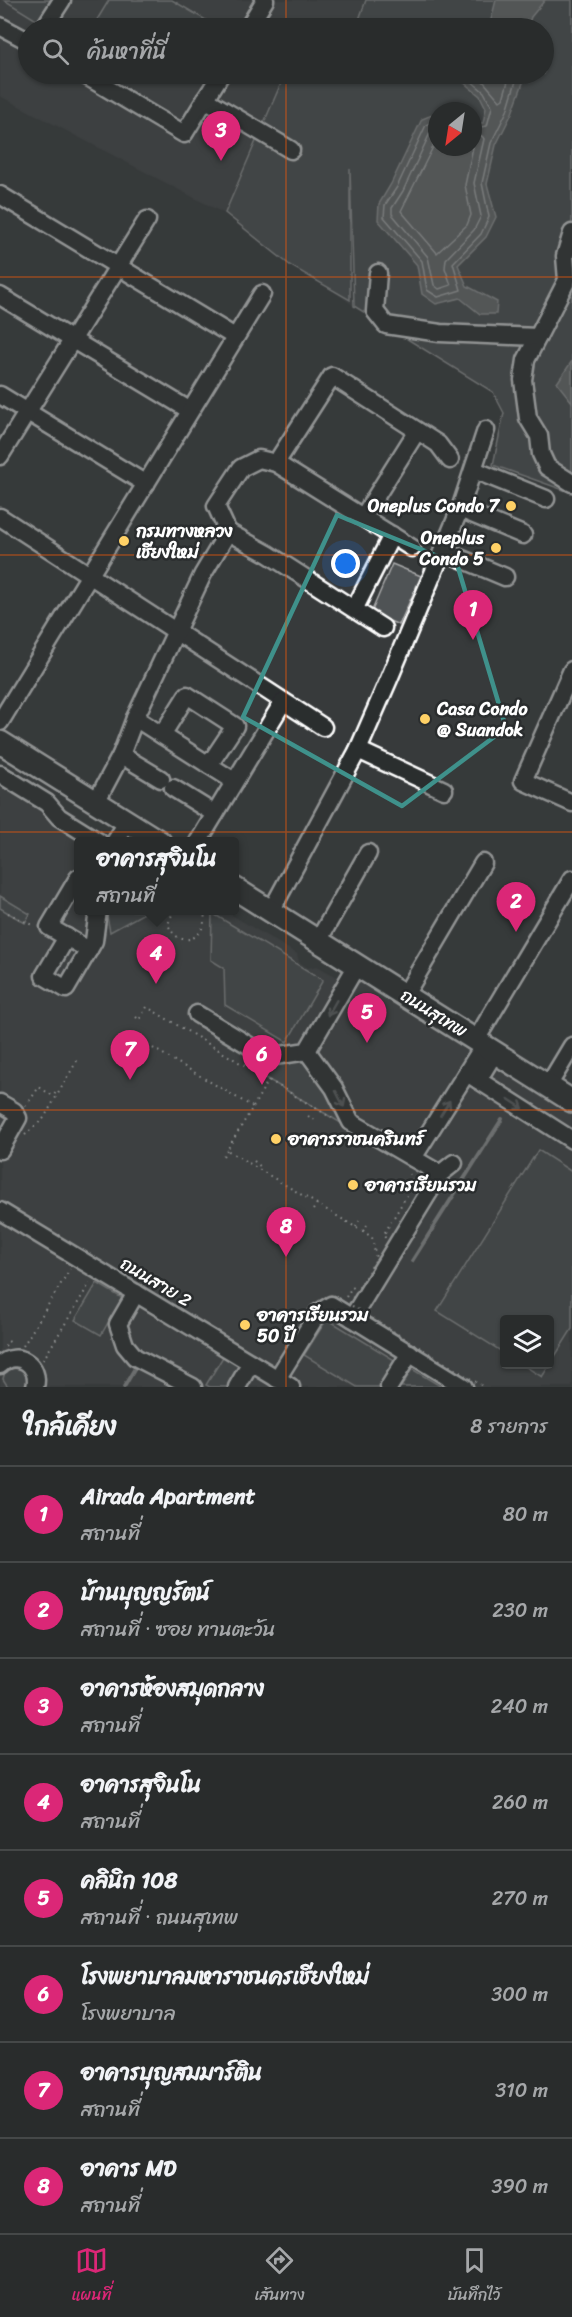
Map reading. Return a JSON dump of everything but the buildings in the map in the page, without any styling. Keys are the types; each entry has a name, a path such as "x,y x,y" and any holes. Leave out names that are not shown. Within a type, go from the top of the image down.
{"main road":[{"path":"2,748 152,837"},
{"name":"ถนนสุเทพ","path":"239,891 572,1101"}],"street":[{"path":"50,18 62,0"},
{"path":"254,18 265,0"},
{"path":"0,26 18,36"},
{"path":"100,84 184,134 215,84"},
{"path":"205,99 291,150"},
{"path":"0,195 235,337"},
{"path":"0,456 147,220"},
{"path":"572,233 565,256 567,280 526,360 523,380 528,418 539,436 541,454 547,466 572,483"},
{"path":"378,273 375,311 386,324 399,328 440,333 538,337"},
{"path":"0,722 261,294"},
{"path":"0,296 189,410"},
{"path":"276,463 332,376 441,446 450,460"},
{"path":"0,395 146,484"},
{"path":"363,517 417,430"},
{"path":"271,911 358,750 460,509 486,430"},
{"path":"383,628 268,554 228,532 216,506 241,468 259,459 276,463 412,548"},
{"path":"474,470 546,499"},
{"path":"460,509 523,535"},
{"path":"0,517 323,727"},
{"path":"96,802 121,755 135,718 203,574 228,532"},
{"path":"355,608 392,535"},
{"path":"443,551 505,577"},
{"path":"572,670 523,781 572,802"},
{"path":"162,735 187,695 235,726 209,765"},
{"path":"201,837 283,702"},
{"path":"135,718 234,781"},
{"path":"358,750 444,790"},
{"path":"121,755 215,814"},
{"path":"0,774 48,803 59,817 91,837"},
{"path":"118,837 128,822"},
{"path":"318,941 368,853"},
{"path":"405,995 483,864"},
{"path":"410,1161 473,1076 485,1046 572,879"},
{"path":"74,885 49,927 89,951"},
{"path":"67,937 44,976 66,989 94,941 97,915"},
{"path":"307,1051 357,964"},
{"path":"197,1014 267,1057 307,1051"},
{"path":"548,1086 572,1046"},
{"path":"307,1051 334,1088 351,1122 410,1161 440,1174"},
{"path":"473,1076 572,1140"},
{"path":"0,1150 8,1110"},
{"path":"348,1315 440,1174 454,1163"},
{"name":"ถนนสาย 2","path":"0,1211 284,1383"},
{"path":"136,1293 118,1324 124,1345 141,1360 193,1387"},
{"path":"284,1383 318,1313 331,1305 464,1387"},
{"path":"389,1387 410,1353"},
{"path":"0,1365 9,1359 22,1359 28,1362 35,1380"},
{"path":"237,1387 251,1363"}],"path":[{"path":"8,913 36,927 49,927"},
{"path":"172,915 170,930 182,938 190,939 199,935 203,915"},
{"path":"136,1017 139,1020 147,1007 341,1123"},
{"path":"123,1048 132,1053 139,1040 253,1107"},
{"path":"20,1140 44,1118 78,1059"},
{"path":"223,1156 269,1079"},
{"path":"8,1110 39,1087 53,1096 57,1091"},
{"path":"308,1116 315,1120 314,1122"},
{"path":"227,1150 372,1237 376,1259 349,1304 484,1387"},
{"path":"254,1161 261,1167 260,1169"},
{"path":"386,1242 384,1233 413,1185 410,1161"},
{"path":"313,1210 317,1204"},
{"path":"356,1227 359,1221"},
{"path":"363,1231 367,1225"},
{"path":"348,1315 380,1252"},
{"path":"22,1348 77,1257"},
{"path":"35,1380 98,1270"}],"highlighted area":[{"path":"337,515 457,564 506,728 402,806 243,717"}],"shaded area":[{"path":"0,0 376,0 370,18 18,18 18,84 359,84 350,162 354,306 231,217 0,96"},
{"path":"4,0 51,0 40,18 33,18"},
{"path":"109,0 172,0 202,18 98,18"},
{"path":"366,0 572,0 572,493 493,465 504,413 493,392 354,306 350,169 350,300 291,266 225,213 281,84 554,84 554,18 360,18"},
{"path":"392,564 421,576 399,625 371,613"},
{"path":"0,767 106,837 74,837 74,915 232,915 297,954 299,962 308,968 317,966 342,980 350,976 572,1114 572,1387 0,1387"},
{"path":"0,896 30,914 25,923 0,908"},
{"path":"107,915 141,915 110,932"},
{"path":"212,915 215,915 323,980 287,1042 225,1005 224,968 211,960"},
{"path":"306,1056 351,1129 264,1077 271,1066"},
{"path":"538,1150 572,1172 572,1329 554,1358 554,1315 500,1315 500,1350 437,1311"},
{"path":"97,1283 122,1298 101,1335 75,1320"},
{"path":"327,1319 401,1364 387,1387 357,1387 304,1355"},
{"path":"224,1355 244,1367 232,1387 206,1385"},
{"path":"17,1365 28,1373 29,1381 25,1387 8,1387 3,1379 5,1373 7,1369"},
{"path":"412,1369 442,1387 401,1387"},
{"path":"529,1369 547,1369 542,1377"}],"water":[{"path":"496,0 545,0 531,18 492,18"},
{"path":"465,84 523,84 512,113 496,145 487,184 496,217 486,237 458,265 467,286 497,302 496,314 480,314 460,298 436,304 422,294 417,265 378,220 379,204 422,119 428,117 428,156 482,156 482,123 486,108 480,96"},
{"path":"572,361 572,402 557,383"}],"waterway":[{"path":"412,1261 502,1119"},
{"path":"124,1387 138,1363"}],"place":[{"name":"อาคารห้องสมุดกลาง","path":"221,161"},
{"name":"Oneplus Condo 7","path":"511,506"},
{"name":"กรมทางหลวง เชียงใหม่","path":"124,541"},
{"name":"Oneplus Condo 5","path":"496,548"},
{"name":"Airada Apartment","path":"473,640"},
{"name":"Casa Condo @ Suandok","path":"425,719"},
{"name":"บ้านบุญญรัตน์","path":"516,932"},
{"name":"อาคารสุจินโน","path":"156,984"},
{"name":"คลินิก 108","path":"367,1043"},
{"name":"อาคารบุญสมมาร์ติน","path":"130,1080"},
{"name":"โรงพยาบาลมหาราชนครเชียงใหม่","path":"262,1085"},
{"name":"อาคารราชนครินทร์","path":"276,1139"},
{"name":"อาคารเรียนรวม","path":"353,1185"},
{"name":"อาคาร MD","path":"286,1257"},
{"name":"อาคารเรียนรวม 50 ปี","path":"245,1325"}]}
